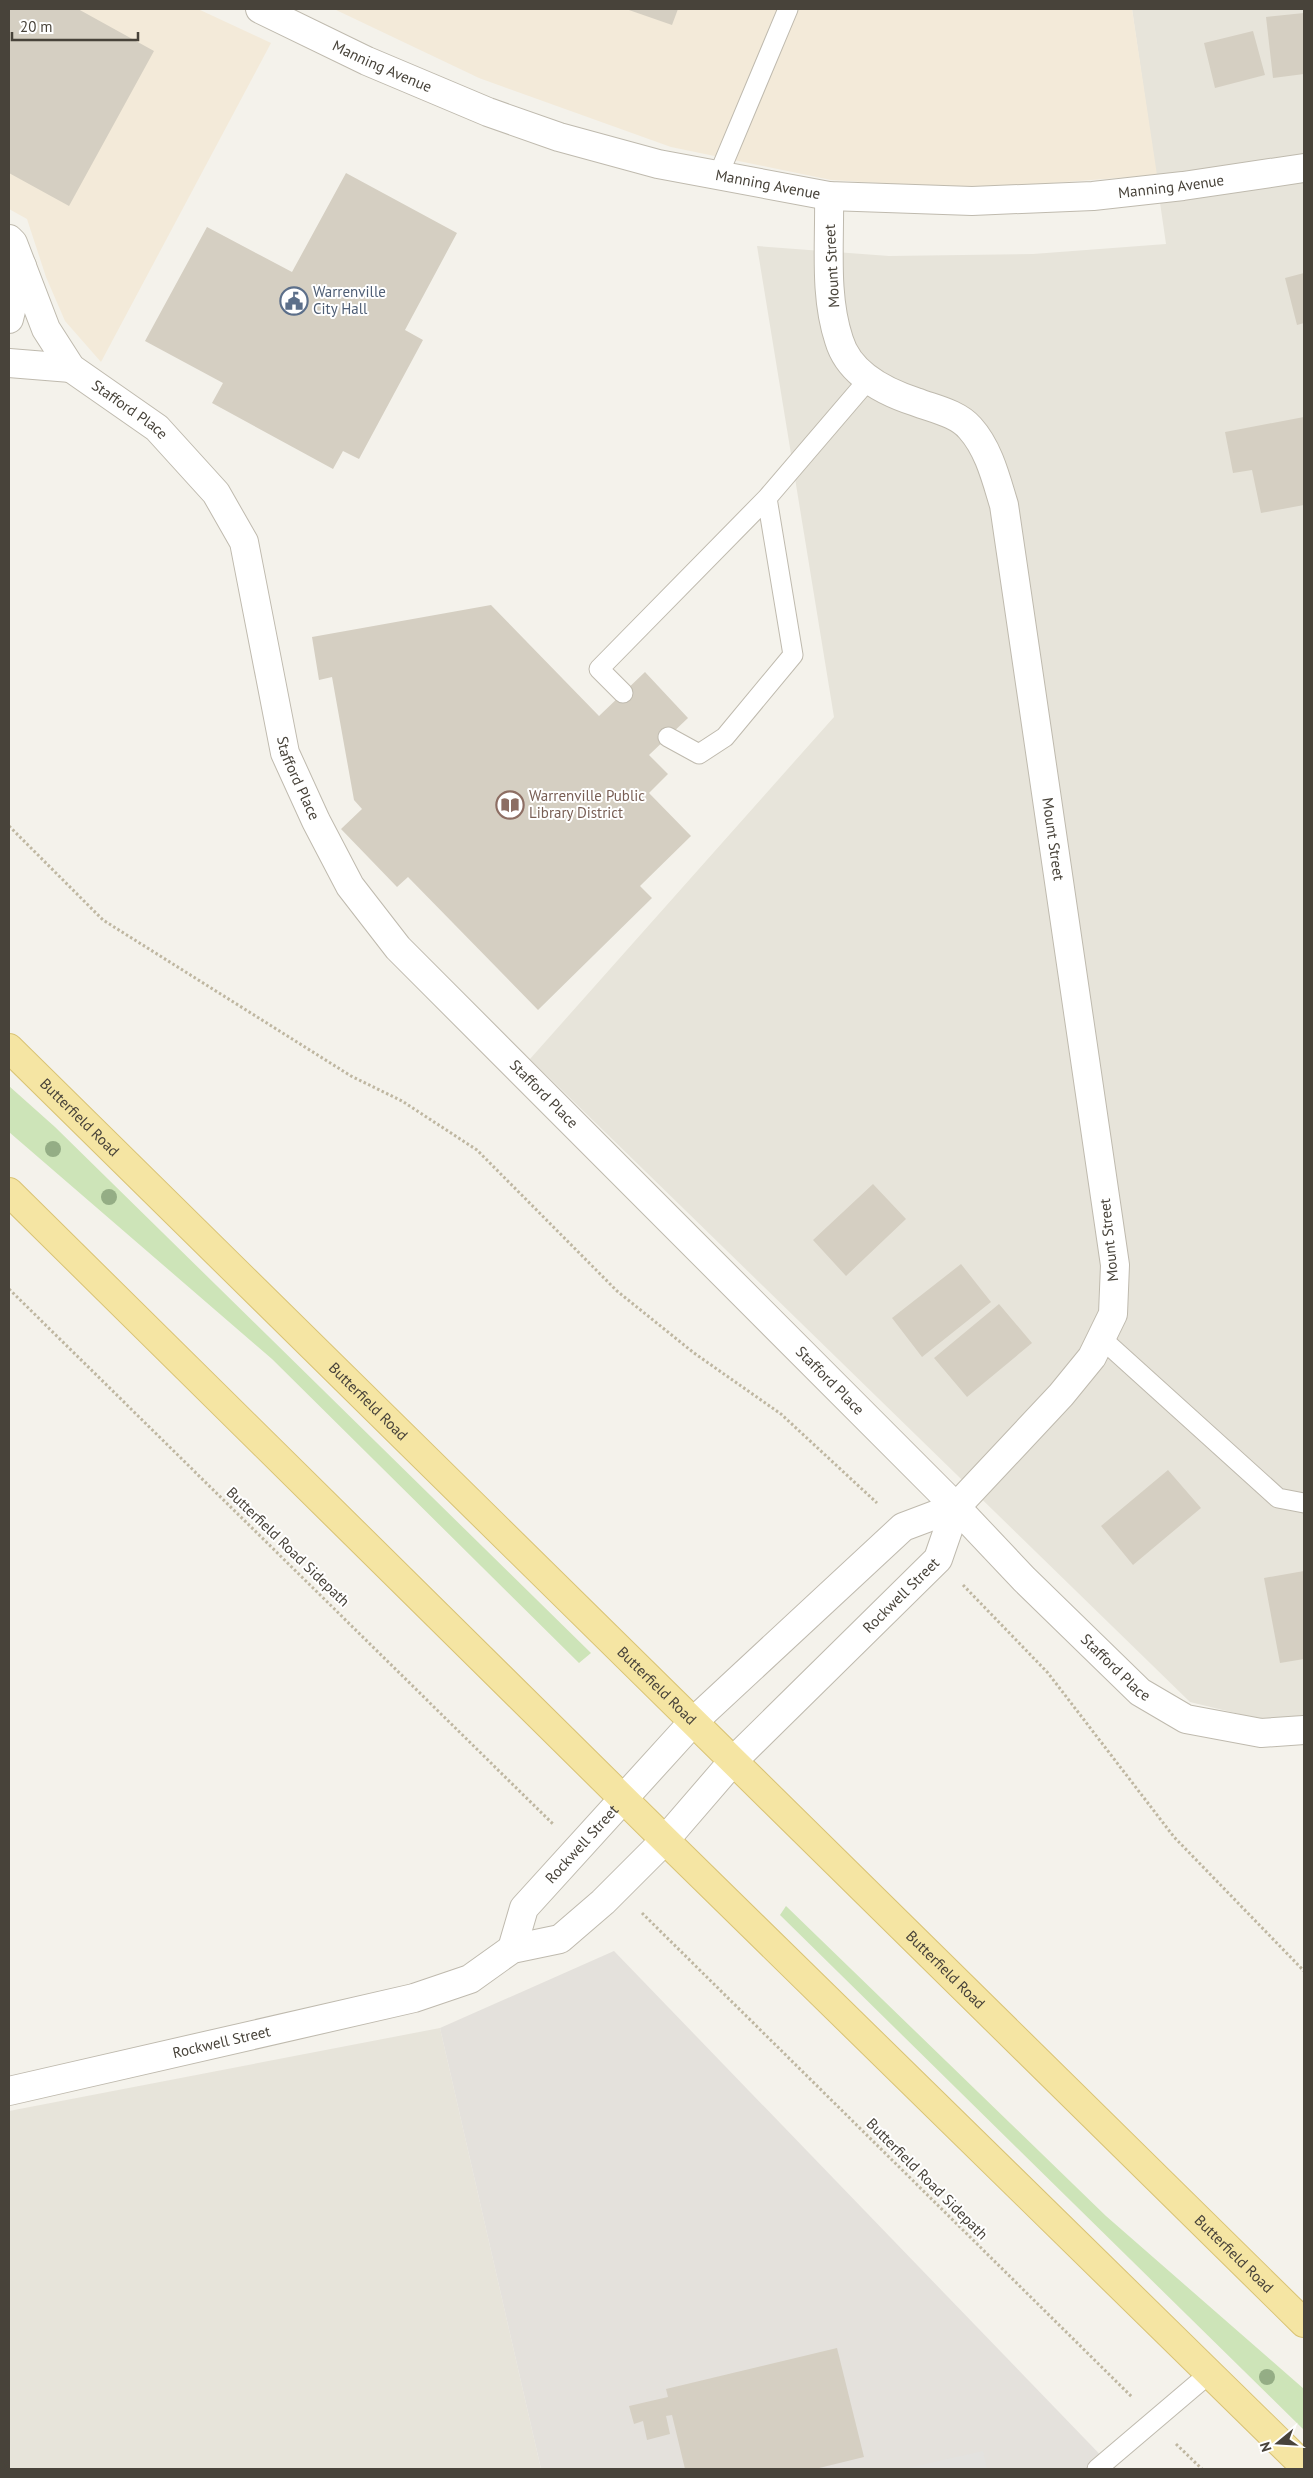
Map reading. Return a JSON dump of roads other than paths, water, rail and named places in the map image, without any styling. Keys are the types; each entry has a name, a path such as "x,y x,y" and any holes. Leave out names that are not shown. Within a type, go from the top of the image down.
{"main road":[{"name":"Butterfield Road","path":"9,1048 1304,2323"},
{"path":"9,1192 622,1798 1304,2466"}],"street":[{"name":"Manning Avenue","path":"260,9 367,62 488,112 559,137 658,164 829,196 972,201 1093,196 1183,186 1304,168"},
{"name":"Mount Street","path":"829,196 830,296 839,342 856,369 868,380 914,402 946,412 970,428 993,466 1004,505 1115,1265 1113,1314 1092,1357 1061,1396 956,1507"},
{"name":"Stafford Place","path":"9,239 14,243 46,329 71,368 157,428 216,493 244,542 284,753 316,821 350,886 398,948 956,1507 1024,1579 1140,1692 1186,1719 1261,1733 1304,1730"},
{"path":"9,319 22,266"},
{"path":"9,363 71,368"},
{"name":"Rockwell Street","path":"512,1949 524,1908 622,1798 694,1722 903,1528 956,1507"},
{"name":"Rockwell Street","path":"9,2091 414,1998 470,1979 512,1949 560,1938 604,1902 665,1840 734,1760 938,1559 956,1507"}],"lane":[{"path":"718,176 788,9"},
{"path":"624,693 599,669 767,498 868,380"},
{"path":"668,737 699,754 725,737 793,655 767,498"},
{"path":"1102,1338 1278,1498 1304,1503"},
{"path":"1097,2469 1210,2373"}],"place":[{"name":"Warrenville City Hall","path":"294,301"},
{"name":"Warrenville Public Library District","path":"510,805"}]}
